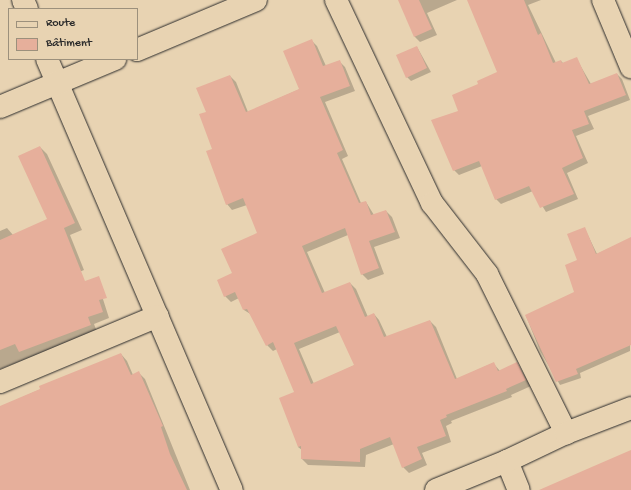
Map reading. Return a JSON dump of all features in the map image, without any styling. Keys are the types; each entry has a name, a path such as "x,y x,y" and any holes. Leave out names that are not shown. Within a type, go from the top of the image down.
{"street":[{"path":"138,50 256,0"},
{"path":"336,0 432,203 487,274 566,433"},
{"path":"603,0 631,67"},
{"path":"46,60 232,490"},
{"path":"0,107 113,60"},
{"path":"0,382 158,316"},
{"path":"436,490 507,462 566,433 631,408"},
{"path":"507,462 519,490"}],"building":[{"path":"398,0 419,0 432,29 414,37"},
{"path":"467,0 524,0 538,35 541,33 553,63 561,60 562,63 577,57 589,84 617,73 626,95 584,111 589,124 572,130 583,158 562,168 574,194 540,208 529,186 495,200 479,161 453,171 431,120 458,111 452,95 478,84 477,81 497,72"},
{"path":"312,39 323,66 340,60 350,86 320,97 343,150 337,153 359,203 366,201 371,215 386,210 395,232 369,241 379,268 361,275 345,228 302,246 322,293 350,282 365,317 374,313 384,337 430,320 455,379 494,362 498,371 517,362 526,380 506,389 507,391 446,415 447,417 440,420 446,436 417,447 422,459 402,468 390,437 360,449 360,462 301,459 301,446 298,447 279,398 294,392 273,342 266,346 247,309 243,310 235,292 224,297 217,280 232,273 221,249 257,233 243,198 226,205 206,151 212,149 199,114 206,112 196,88 230,75 246,112 299,89 283,51","holes":["336,326 354,365 311,384 294,343"]},
{"path":"417,46 427,68 406,78 396,55"},
{"path":"40,146 75,223 64,228 85,281 99,276 107,298 99,300 103,312 88,317 91,325 19,352 15,344 0,350 0,240 47,219 18,156"},
{"path":"585,227 596,254 631,237 631,345 576,369 578,374 556,382 525,315 574,292 565,265 577,260 567,234"},
{"path":"121,353 131,375 139,371 163,426 161,427 170,454 187,490 0,490 0,406 40,389 39,386"},
{"path":"631,450 631,490 539,490 594,466"}]}
